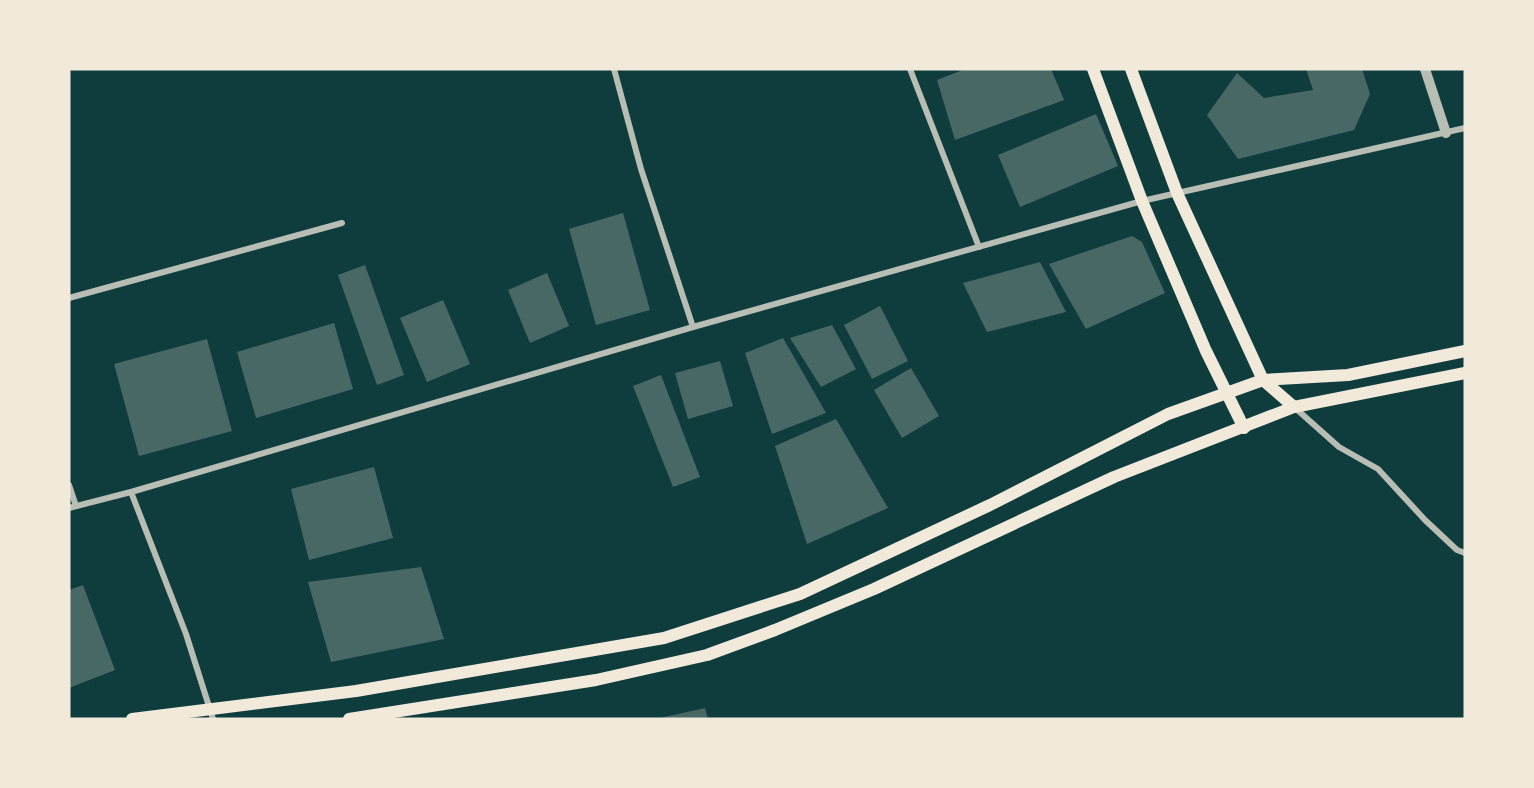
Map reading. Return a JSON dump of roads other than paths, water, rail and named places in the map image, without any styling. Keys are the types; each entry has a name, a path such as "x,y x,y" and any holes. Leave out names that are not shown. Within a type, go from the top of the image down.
{"main road":[{"path":"1093,69 1142,201 1206,351 1244,428"},
{"path":"1131,69 1178,193 1263,380 1294,407"},
{"path":"132,719 212,714 664,638 800,594 990,505 1168,414 1228,392 1263,380 1348,375 1465,351"},
{"path":"350,719 596,680 707,655 874,589 1114,477 1294,407 1465,373"}],"street":[{"path":"614,69 641,169 693,327"},
{"path":"910,69 979,247"},
{"path":"1425,69 1446,133"},
{"path":"69,485 72,507 131,492 693,327 1142,201 1465,128"},
{"path":"69,298 342,223"},
{"path":"1294,407 1339,447 1378,469 1425,520 1457,550 1465,553"},
{"path":"131,492 186,634 212,714"}]}
